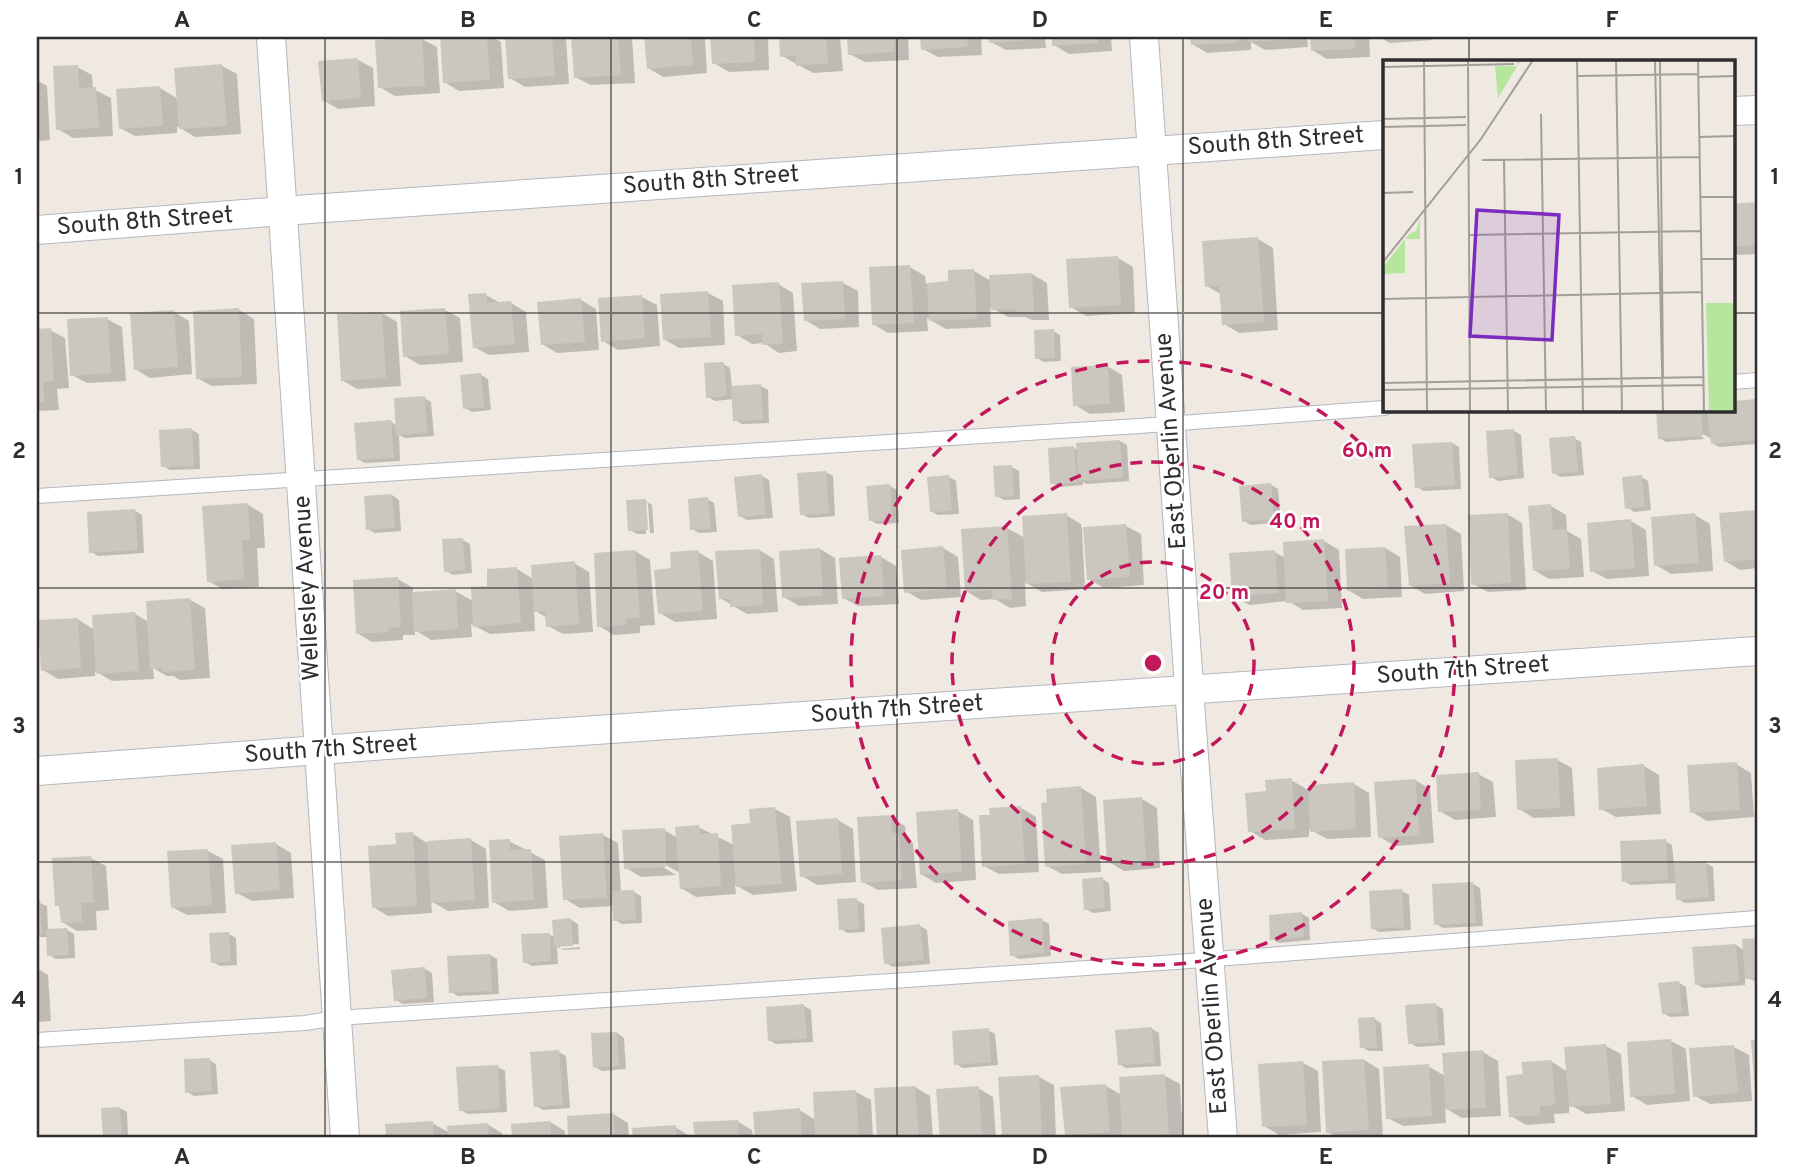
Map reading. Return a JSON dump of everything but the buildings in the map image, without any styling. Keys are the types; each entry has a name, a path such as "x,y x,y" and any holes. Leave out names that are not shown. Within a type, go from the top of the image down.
{"street":[{"name":"Wellesley Avenue","path":"271,37 345,1138"},
{"name":"East Oberlin Avenue","path":"1144,37 1223,1138"},
{"path":"1734,111 1757,110"},
{"name":"South 8th Street","path":"37,230 1383,135"},
{"name":"South 7th Street","path":"37,771 1757,651"}],"lane":[{"path":"1734,382 1757,380"},
{"path":"37,496 1383,408"},
{"path":"37,1040 1209,960 1757,918"}]}
